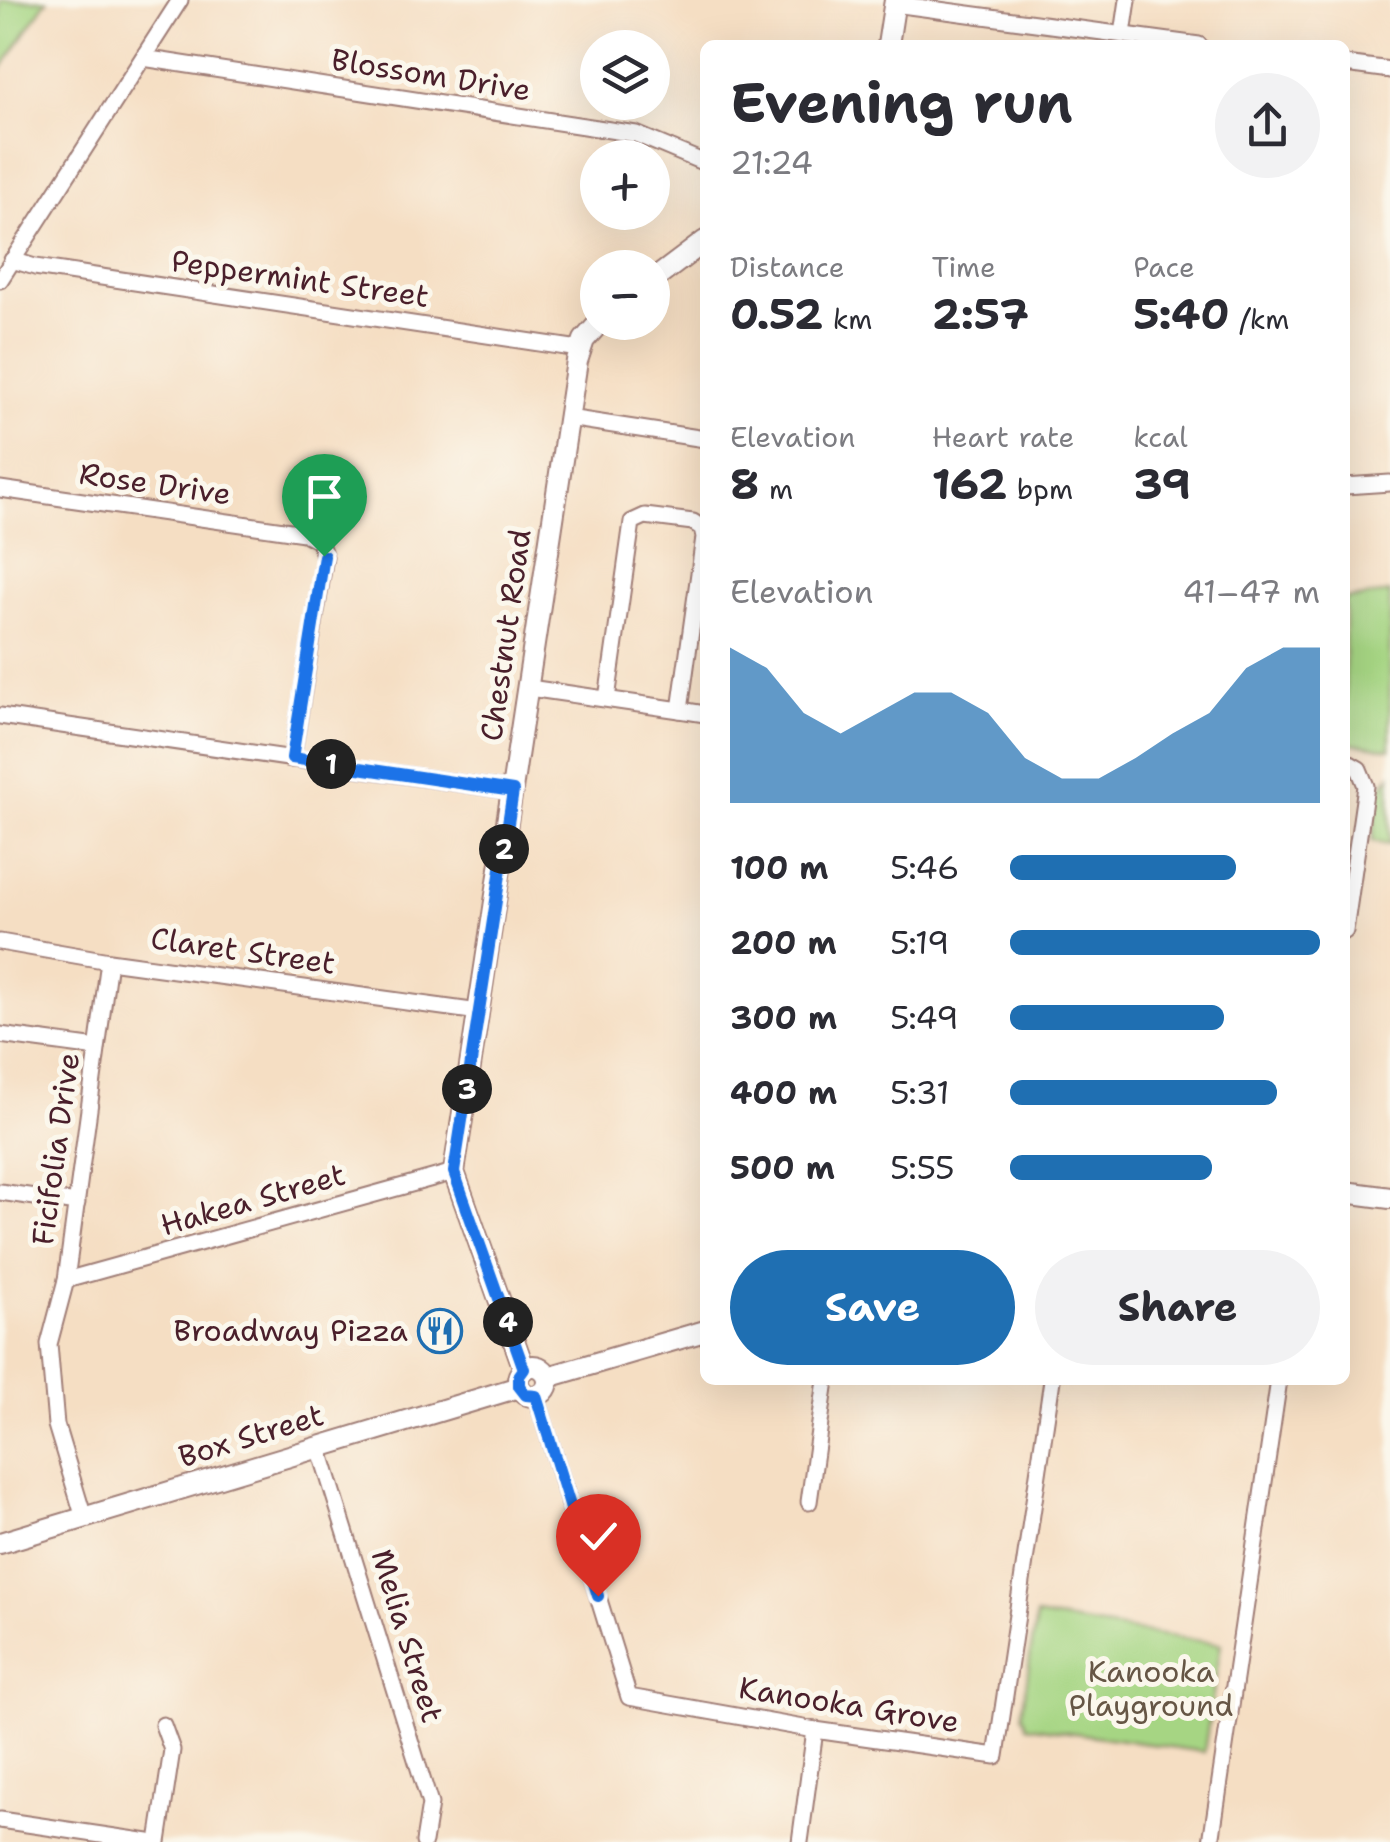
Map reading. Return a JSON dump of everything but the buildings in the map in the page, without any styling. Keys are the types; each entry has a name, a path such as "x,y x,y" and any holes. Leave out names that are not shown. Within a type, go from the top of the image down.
{"street":[{"path":"0,280 180,0"},
{"path":"1123,34 1128,0"},
{"path":"889,40 894,2 1164,40"},
{"name":"Blossom Drive","path":"143,58 636,134 700,160"},
{"path":"1350,65 1390,70"},
{"path":"670,267 700,245"},
{"name":"Peppermint Street","path":"12,260 36,268 579,349"},
{"name":"Chestnut Road","path":"526,1384 454,1172 568,418 579,349 584,340"},
{"path":"568,418 700,438"},
{"path":"1350,486 1390,484"},
{"name":"Rose Drive","path":"0,490 304,532 319,541 324,556 292,758"},
{"path":"607,699 632,522 645,516 692,522 700,527"},
{"path":"680,710 700,566"},
{"path":"529,688 700,713"},
{"path":"0,716 513,791"},
{"path":"1350,764 1362,772 1365,793 1350,896"},
{"name":"Claret Street","path":"0,942 109,961 479,1012"},
{"name":"Ficifolia Drive","path":"84,1518 56,1425 49,1344 66,1280 109,961"},
{"path":"0,1035 97,1048"},
{"name":"Hakea Street","path":"66,1280 454,1172"},
{"path":"0,1192 76,1204"},
{"path":"1350,1193 1390,1198"},
{"path":"526,1384 529,1367 539,1367 548,1377 700,1332"},
{"name":"Box Street","path":"0,1542 526,1384"},
{"name":"Kanooka Grove","path":"526,1384 630,1697 815,1730 996,1756 1051,1385"},
{"path":"809,1502 825,1385"},
{"path":"1211,1842 1278,1385"},
{"name":"Melia Street","path":"319,1447 430,1804 424,1842"},
{"path":"158,1842 172,1750 162,1726"},
{"path":"800,1842 815,1730"},
{"path":"0,1820 148,1842"}],"green space":[{"path":"0,0 47,0 0,71"},
{"path":"1390,593 1390,749 1350,743 1350,599"},
{"path":"1390,775 1390,844 1372,841 1380,789"},
{"name":"Kanooka Playground","path":"1036,1616 1221,1644 1204,1752 1027,1726 1022,1714"}],"place":[{"name":"Broadway Pizza","path":"440,1331"}],"route":[{"path":"324,556 292,758 513,791 454,1172 524,1369 519,1386 526,1395 536,1396 598,1596"}]}
